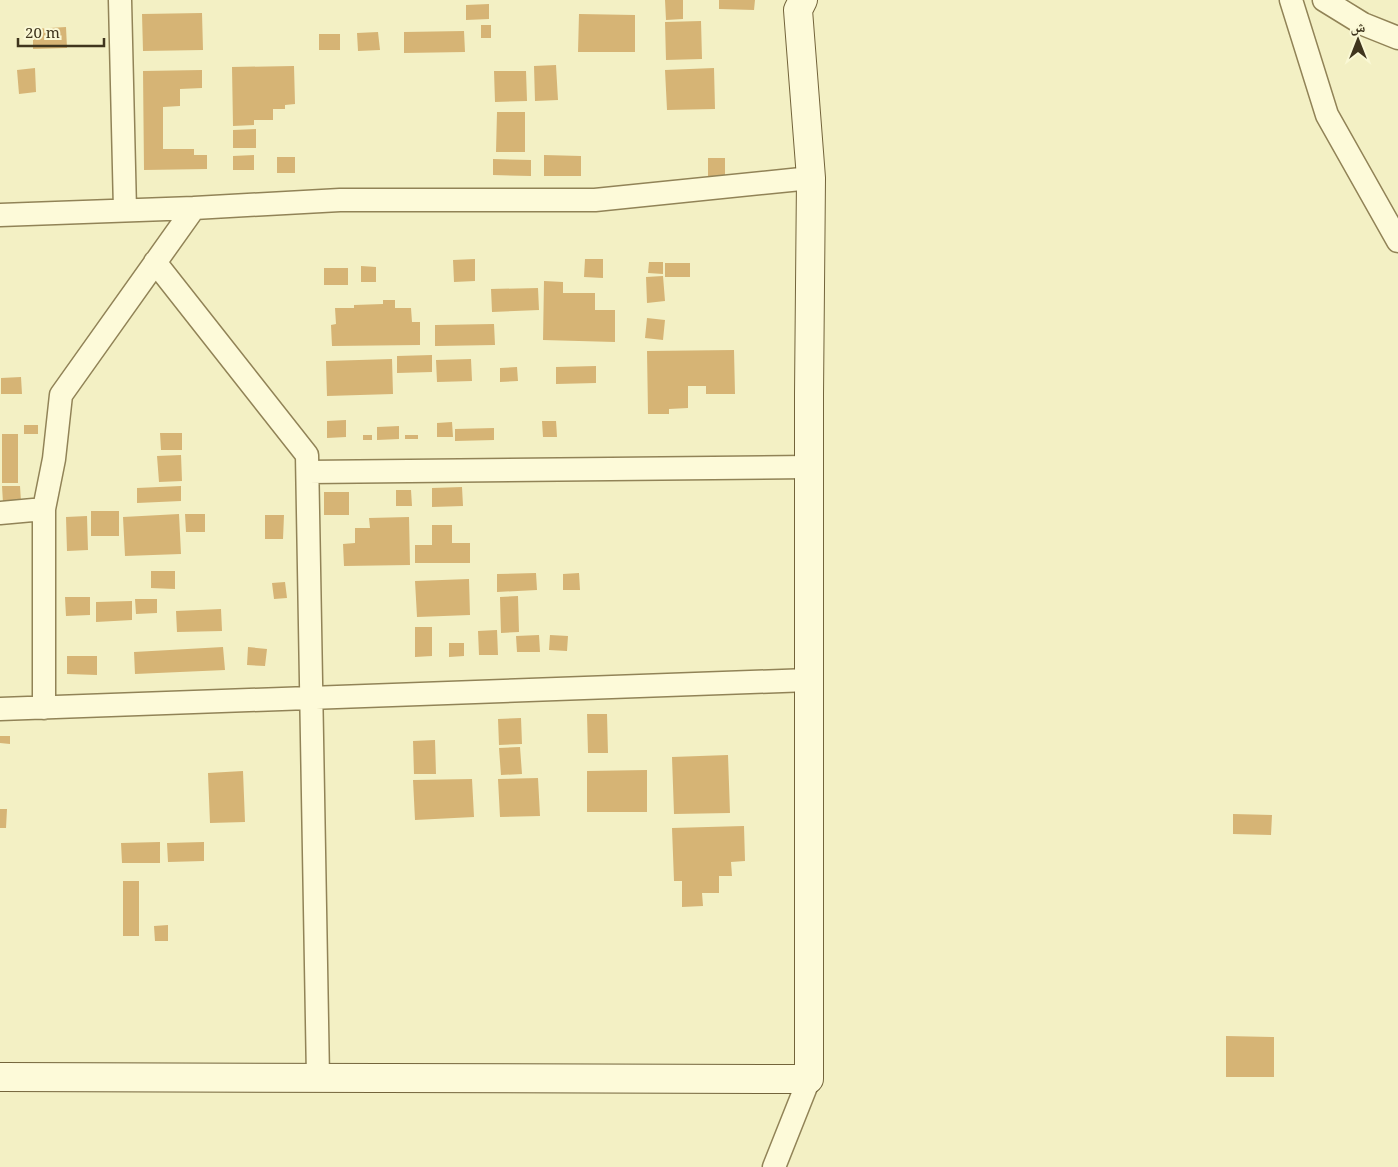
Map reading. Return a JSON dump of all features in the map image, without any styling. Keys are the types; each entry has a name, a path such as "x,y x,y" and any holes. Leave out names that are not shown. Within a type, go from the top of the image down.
{"street":[{"path":"120,0 124,210"},
{"path":"774,1167 809,1079 809,467 812,178 798,10 803,0"},
{"path":"1291,0 1327,115 1398,241"},
{"path":"1324,0 1363,24 1398,38"},
{"path":"0,215 194,208 340,200 595,200 812,178"},
{"path":"44,708 44,509 54,459 61,395 194,208"},
{"path":"155,262 307,455 318,1078"},
{"path":"308,472 809,467"},
{"path":"0,513 44,509"},
{"path":"0,709 809,680"},
{"path":"0,1077 809,1079"}],"building":[{"path":"665,0 683,0 683,19 666,20"},
{"path":"719,0 755,0 754,10 719,9"},
{"path":"489,4 489,19 466,20 466,5"},
{"path":"202,13 203,50 143,51 142,14"},
{"path":"579,14 635,15 635,52 578,52"},
{"path":"701,21 702,59 666,60 665,22"},
{"path":"481,25 491,25 491,38 481,38"},
{"path":"66,27 67,48 33,49 33,29"},
{"path":"464,31 465,52 404,53 404,32"},
{"path":"378,32 380,50 358,51 357,33"},
{"path":"319,34 340,34 340,50 319,50"},
{"path":"556,65 558,100 535,101 534,66"},
{"path":"294,66 295,104 285,105 285,109 273,109 273,120 254,120 254,125 233,126 232,67"},
{"path":"35,68 36,92 19,94 17,70"},
{"path":"714,68 715,109 667,110 665,70"},
{"path":"202,70 202,88 180,89 180,106 163,107 163,149 194,149 194,155 207,155 207,169 144,170 143,71"},
{"path":"494,71 526,71 527,101 495,102"},
{"path":"497,112 525,112 525,152 496,152"},
{"path":"256,129 256,148 233,148 233,130"},
{"path":"254,155 254,170 233,170 233,156"},
{"path":"544,155 581,156 581,176 544,176"},
{"path":"277,157 295,157 295,173 277,173"},
{"path":"708,158 725,158 725,176 708,176"},
{"path":"493,159 531,160 531,176 493,175"},
{"path":"475,259 475,281 454,282 453,260"},
{"path":"585,259 603,259 603,278 584,277"},
{"path":"649,262 663,262 663,274 648,273"},
{"path":"665,263 690,263 690,277 665,277"},
{"path":"361,266 376,267 376,282 361,282"},
{"path":"324,268 348,268 348,285 324,285"},
{"path":"663,276 665,301 647,303 646,277"},
{"path":"544,281 563,282 563,293 595,293 595,310 615,310 615,342 543,340"},
{"path":"538,288 539,310 492,312 491,289"},
{"path":"383,300 395,300 395,308 411,308 412,322 420,322 420,345 332,346 331,325 336,324 335,308 354,308 354,305 383,304"},
{"path":"647,318 665,320 663,340 645,338"},
{"path":"494,324 495,345 435,346 435,325"},
{"path":"734,350 735,394 706,394 706,386 688,386 688,408 669,409 669,414 648,414 647,351"},
{"path":"432,355 432,372 397,373 397,356"},
{"path":"392,359 393,394 327,396 326,361"},
{"path":"471,359 472,381 437,382 436,360"},
{"path":"596,366 596,383 556,384 556,367"},
{"path":"517,367 518,381 500,382 500,368"},
{"path":"21,377 22,394 1,394 1,378"},
{"path":"346,420 346,437 327,438 327,421"},
{"path":"542,421 556,421 557,437 543,437"},
{"path":"452,422 453,437 437,437 437,423"},
{"path":"24,425 38,425 38,434 24,434"},
{"path":"399,426 399,439 377,440 377,427"},
{"path":"494,428 494,440 455,441 455,429"},
{"path":"160,433 182,433 182,450 161,450"},
{"path":"2,434 18,434 18,483 2,483"},
{"path":"363,435 372,435 372,440 363,440"},
{"path":"405,435 418,435 418,439 405,439"},
{"path":"181,455 182,481 159,482 157,456"},
{"path":"2,486 20,486 21,502 3,503"},
{"path":"181,486 181,501 137,503 137,488"},
{"path":"462,487 463,506 432,507 432,488"},
{"path":"396,490 411,490 412,506 396,506"},
{"path":"324,492 349,492 349,515 324,515"},
{"path":"91,511 119,511 119,536 91,536"},
{"path":"179,514 181,554 125,556 123,517"},
{"path":"185,514 205,514 205,532 186,532"},
{"path":"265,515 284,515 283,539 265,539"},
{"path":"87,516 88,550 67,551 66,517"},
{"path":"409,517 410,565 344,566 343,544 355,543 355,528 370,528 369,518"},
{"path":"432,525 452,525 452,543 470,543 470,563 415,563 415,545 432,545"},
{"path":"151,571 175,571 175,589 151,588"},
{"path":"536,573 537,590 497,592 497,574"},
{"path":"579,573 580,590 563,590 563,574"},
{"path":"469,579 470,615 417,617 415,581"},
{"path":"285,582 287,598 274,599 272,583"},
{"path":"518,596 519,632 501,633 500,597"},
{"path":"65,597 90,597 90,615 66,616"},
{"path":"135,599 157,599 157,613 136,614"},
{"path":"132,601 132,620 96,622 96,602"},
{"path":"221,609 222,631 177,632 176,611"},
{"path":"415,627 432,627 432,656 415,657"},
{"path":"497,630 498,655 479,655 478,631"},
{"path":"539,635 540,652 517,652 516,636"},
{"path":"550,635 568,636 567,651 549,650"},
{"path":"449,643 464,643 464,656 449,657"},
{"path":"223,647 225,670 135,674 134,652"},
{"path":"248,647 267,649 265,666 247,665"},
{"path":"67,656 97,656 97,675 67,674"},
{"path":"587,714 607,714 608,753 588,753"},
{"path":"521,718 522,744 499,745 498,719"},
{"path":"0,736 10,736 10,744 0,743"},
{"path":"435,740 436,774 414,774 413,741"},
{"path":"520,747 522,774 501,775 499,748"},
{"path":"728,755 730,813 674,814 672,757"},
{"path":"647,770 647,812 587,812 587,771"},
{"path":"243,771 245,822 210,823 208,773"},
{"path":"538,778 540,816 500,817 498,779"},
{"path":"472,779 474,817 415,820 413,780"},
{"path":"0,809 7,809 6,828 0,828"},
{"path":"1233,814 1272,815 1271,835 1233,834"},
{"path":"744,826 745,861 731,862 732,876 719,876 719,893 702,893 703,906 682,907 682,881 674,881 672,828"},
{"path":"160,842 160,863 122,863 121,843"},
{"path":"204,842 204,861 168,862 167,843"},
{"path":"123,881 139,881 139,936 123,936"},
{"path":"168,925 168,941 155,941 154,926"},
{"path":"1226,1036 1274,1037 1274,1077 1226,1077"}]}
